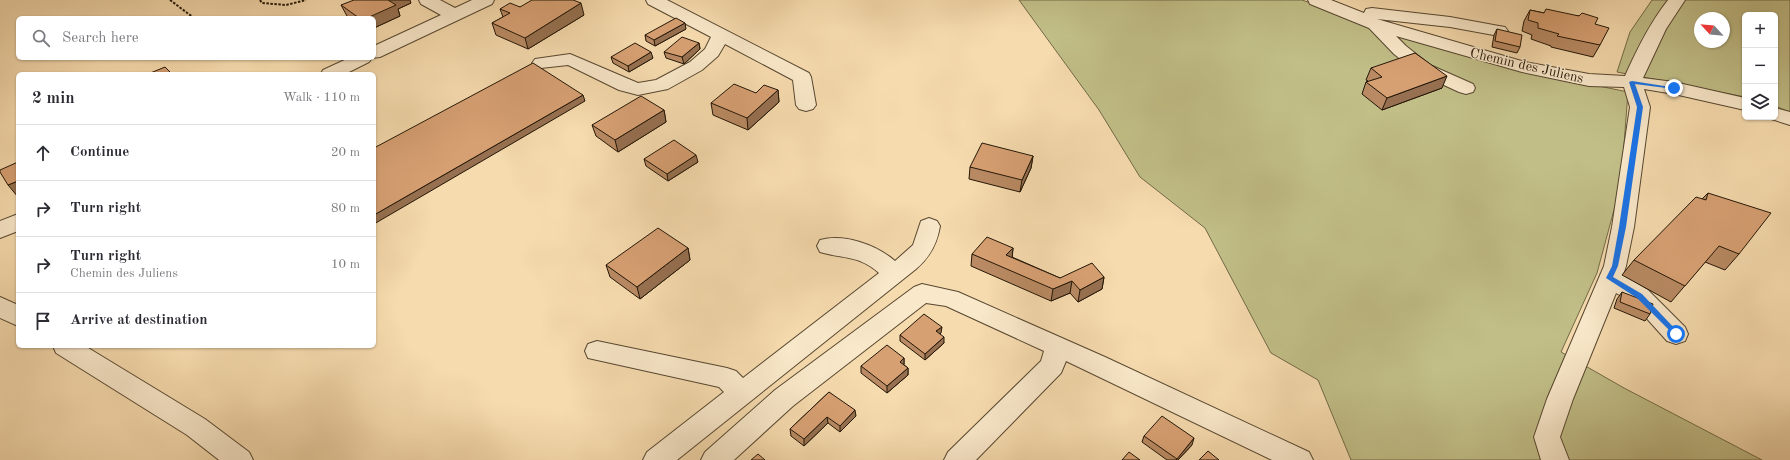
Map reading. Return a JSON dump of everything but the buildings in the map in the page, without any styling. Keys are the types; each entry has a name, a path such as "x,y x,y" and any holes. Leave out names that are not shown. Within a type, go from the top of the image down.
{"street":[{"path":"427,0 455,15"},
{"path":"376,51 486,0"},
{"path":"654,0 802,77 806,105"},
{"name":"Chemin des Juliens","path":"1316,0 1368,19 1522,67 1589,80 1632,82 1674,88 1742,103"},
{"path":"1368,19 1379,0"},
{"path":"1555,460 1547,437 1560,399 1615,266 1623,227 1640,107 1632,82 1646,51 1670,8 1677,0"},
{"path":"1368,19 1396,15 1450,22 1499,31"},
{"path":"1368,19 1400,50 1424,69 1466,88"},
{"path":"541,63 570,59 626,86 638,89 661,85 696,66 712,52 721,35"},
{"path":"334,72 358,60"},
{"path":"1778,115 1790,119"},
{"path":"0,230 16,223"},
{"path":"657,460 918,256 927,240 929,226"},
{"path":"828,246 855,249 881,262 894,274"},
{"path":"1609,278 1640,296 1676,334"},
{"path":"715,460 784,398 922,293 950,298 1298,460"},
{"path":"0,306 16,316"},
{"path":"958,460 1052,366 1058,347"},
{"path":"68,348 196,427 239,460"},
{"path":"597,351 727,378 741,394"}],"path":[{"path":"170,0 191,16"},
{"path":"260,0 262,3 286,5 306,0"}],"shaded area":[{"path":"1019,0 1302,0 1403,35 1516,69 1628,92 1621,184 1597,273 1561,352 1624,388 1762,460 1351,460 1318,380 1271,353 1205,228 1140,177 1099,110"},
{"path":"1652,0 1790,0 1790,112 1778,107 1778,12 1742,12 1742,96 1617,72 1630,32"}],"route":[{"path":"1674,88 1632,82 1640,107 1623,227 1615,266 1609,278 1640,296 1676,334"}]}
